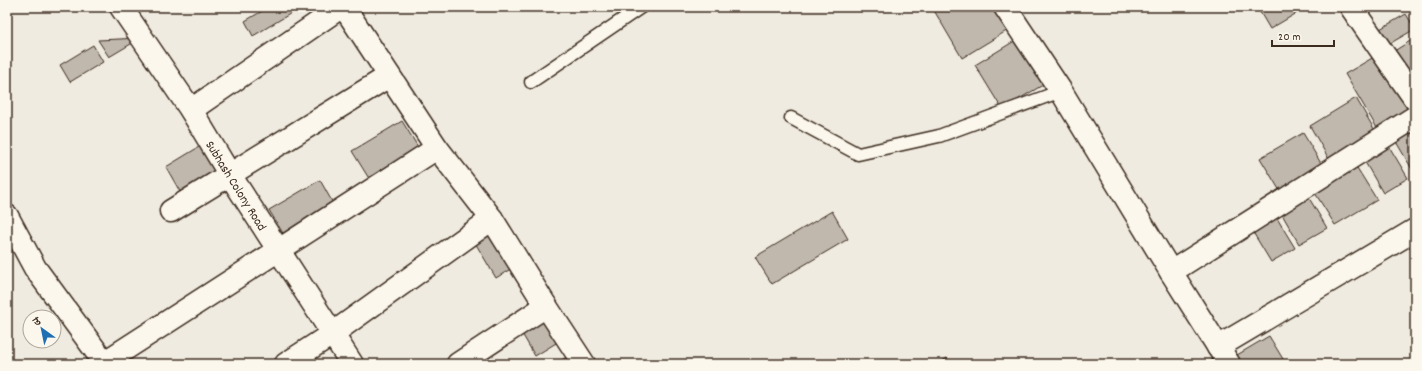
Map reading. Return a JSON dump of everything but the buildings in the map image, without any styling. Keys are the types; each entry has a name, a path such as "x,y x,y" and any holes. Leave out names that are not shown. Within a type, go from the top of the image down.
{"street":[{"name":"Subhash Colony Road","path":"121,7 191,110 230,175 352,364"},
{"path":"191,110 341,7"},
{"path":"344,7 437,148 492,219 584,364"},
{"path":"1006,7 1061,91 1170,272 1226,360 1415,230"},
{"path":"1351,7 1415,99"},
{"path":"171,211 389,76"},
{"path":"1170,272 1415,117"},
{"path":"7,216 35,268 103,363 437,148"},
{"path":"286,364 332,334 492,219"},
{"path":"458,364 546,306"}],"lane":[{"path":"531,82 641,7"},
{"path":"791,118 858,154 939,136 1061,91"}]}
